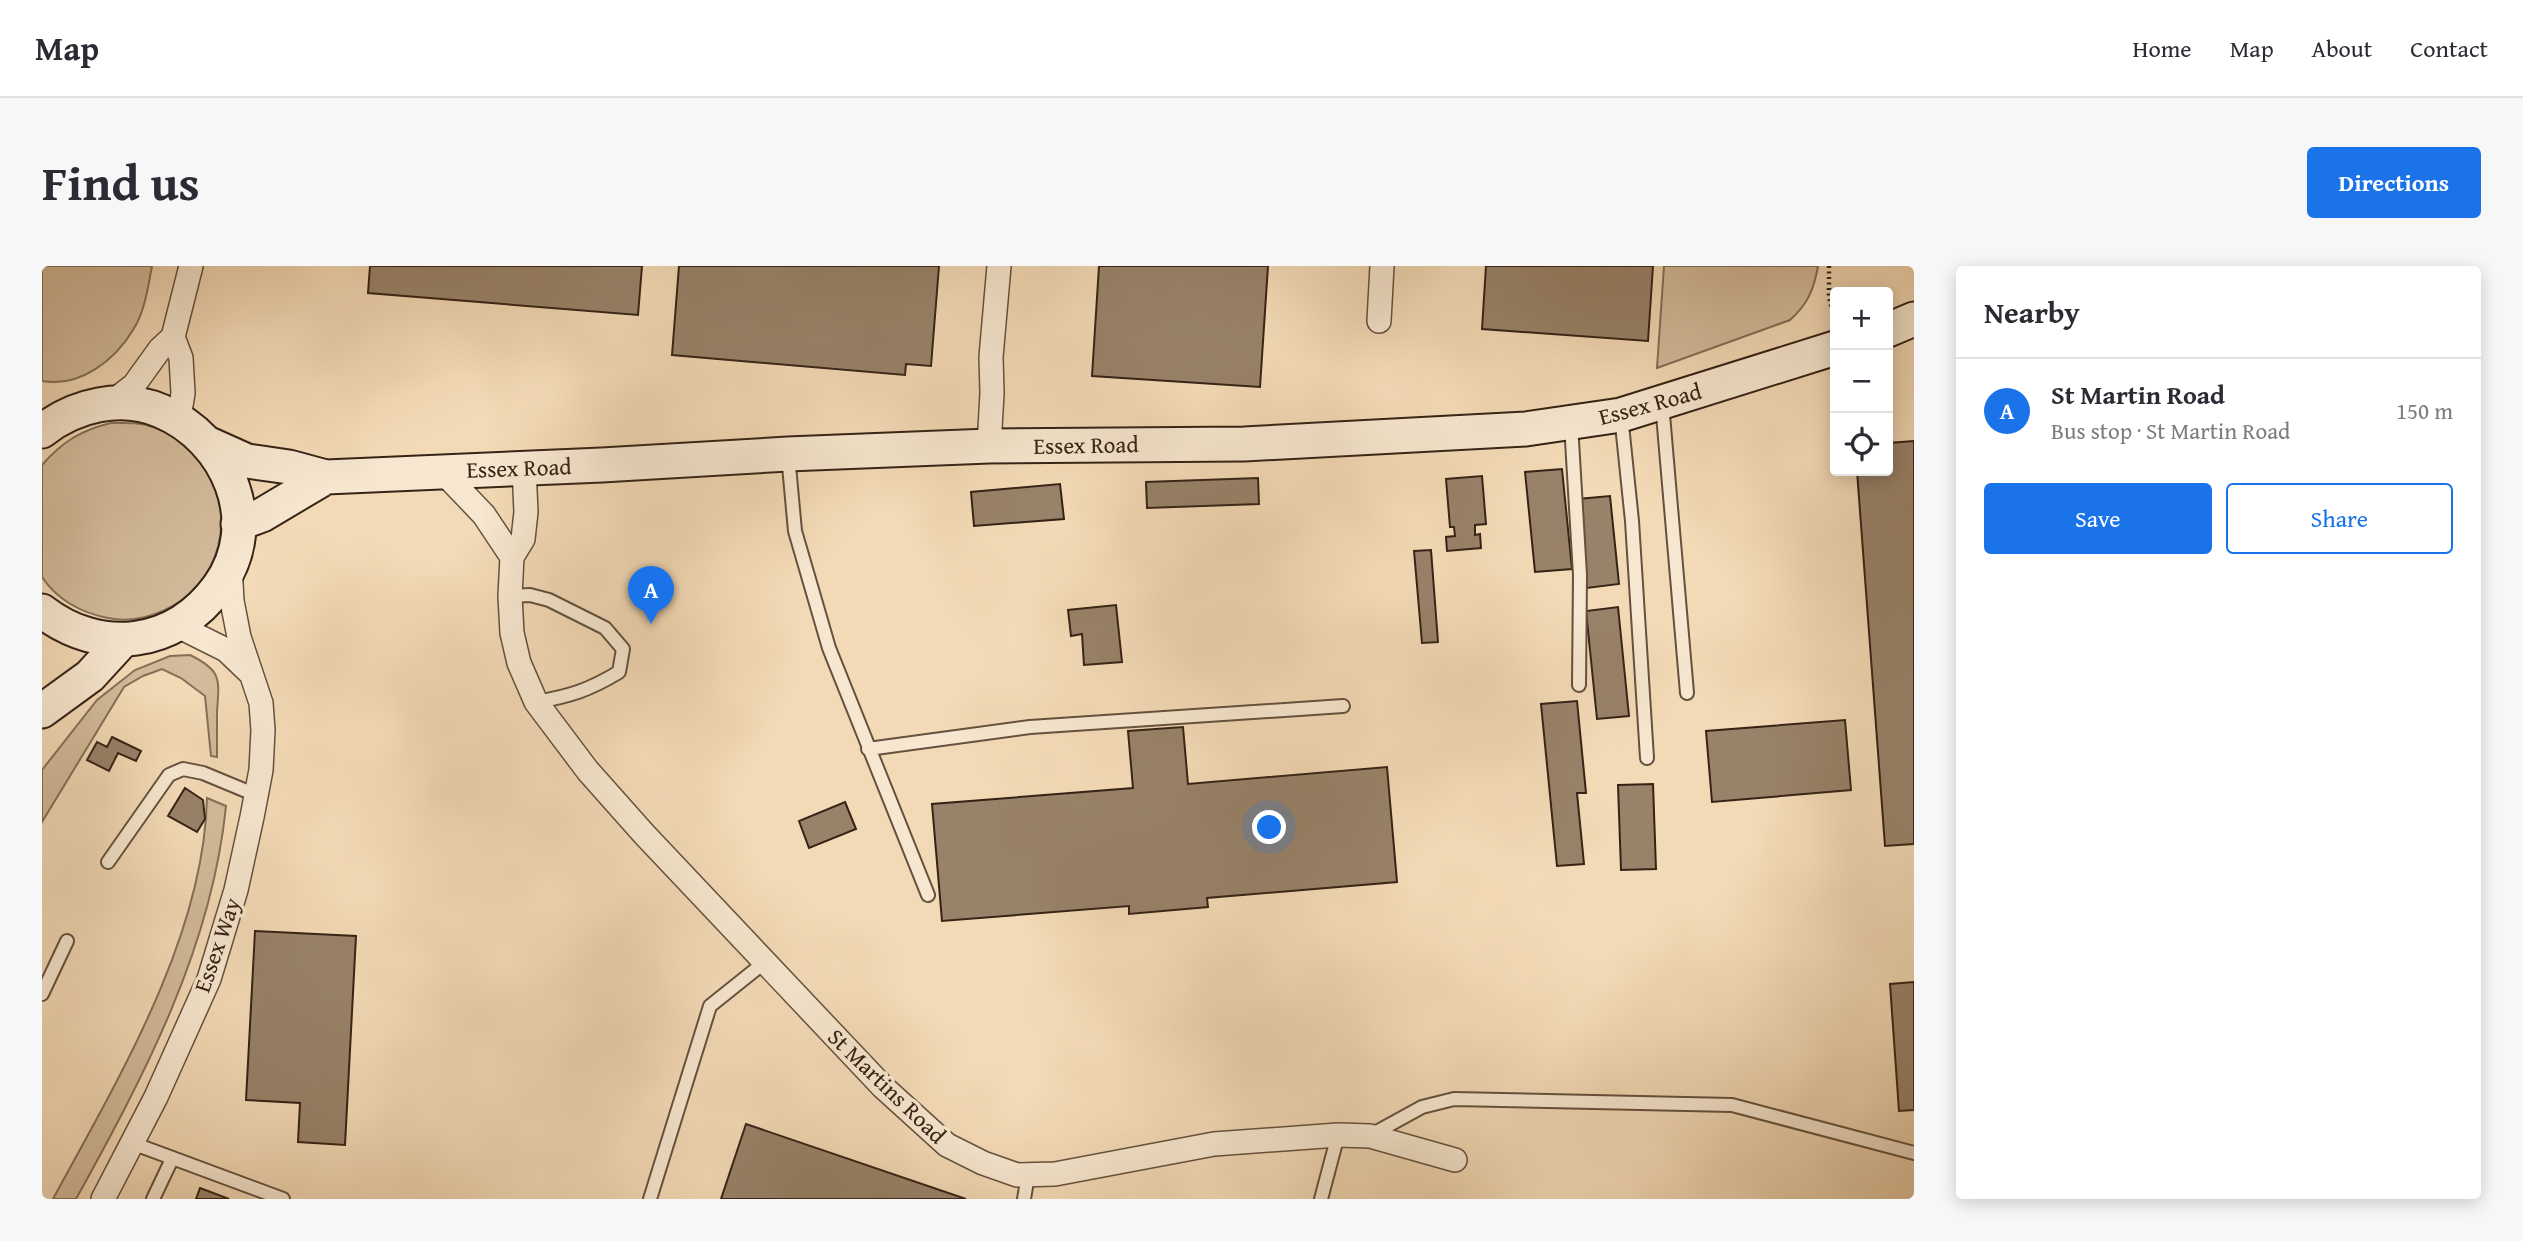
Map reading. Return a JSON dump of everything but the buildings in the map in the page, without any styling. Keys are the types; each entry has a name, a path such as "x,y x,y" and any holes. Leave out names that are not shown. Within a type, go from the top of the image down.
{"street":[{"path":"112,402 134,385 160,349 173,337 191,266"},
{"path":"989,446 991,357 999,266"},
{"path":"1379,321 1382,266"},
{"path":"1893,328 1914,319"},
{"path":"173,337 181,358 183,393 179,418"},
{"name":"Essex Road","path":"209,444 247,461 289,467 326,477 989,446 1244,443 1442,434 1571,424 1621,415 1830,350"},
{"path":"42,619 94,637 123,640 151,636 176,625 199,609 220,584 233,555 238,524 234,488 222,463 204,438 179,418 146,404 112,402 76,410 49,421"},
{"name":"St Martins Road","path":"524,468 526,512 523,538 512,557 510,596 512,633 519,663 536,702 588,771 765,962 883,1087 947,1145 983,1163 1017,1175 1055,1174 1214,1144 1338,1135 1370,1136 1455,1160"},
{"path":"442,471 484,515 512,557"},
{"name":"Essex Road","path":"238,524 262,515 326,477"},
{"name":"Essex Way","path":"103,1199 209,979 236,890 256,796 261,770 261,703 239,637 229,564"},
{"name":"Essex Way","path":"176,625 226,650 251,674"},
{"path":"42,711 90,676 123,640"}],"lane":[{"path":"1662,402 1686,693"},
{"path":"1621,415 1632,521 1647,758"},
{"path":"1571,424 1580,575 1578,685"},
{"path":"788,454 795,531 829,648 928,895"},
{"path":"510,596 530,595 549,600 605,628 623,649 619,671 592,689 536,702"},
{"path":"868,749 1030,727 1343,706"},
{"path":"108,862 169,775 183,769 203,773 256,796"},
{"path":"42,994 67,941"},
{"path":"650,1199 710,1006 765,962"},
{"path":"1370,1136 1422,1107 1454,1099 1620,1105 1732,1105 1914,1153"},
{"path":"1321,1199 1338,1135"},
{"path":"132,1143 283,1199"},
{"path":"153,1199 172,1159"},
{"path":"1024,1199 1028,1175"}],"path":[{"path":"1829,266 1830,301"}],"shaded area":[{"path":"42,266 152,266 146,299 133,330 117,352 83,376 56,382 42,381"},
{"path":"1664,266 1818,266 1809,296 1790,320 1657,368"},
{"path":"111,423 148,425 181,441 202,462 215,487 221,515 219,543 209,569 191,592 165,610 123,620 80,609 63,599 42,577 42,465 73,438 90,429"},
{"path":"190,655 208,666 217,678 217,757 211,756 205,696 181,678 162,669 143,676 124,687 42,822 42,770 97,700 135,670 170,656"},
{"path":"207,798 226,806 218,859 206,910 171,1010 126,1106 76,1199 53,1199 130,1056 174,954 191,902 202,850"}],"place":[{"name":"St Martin Road","path":"651,624"}]}
